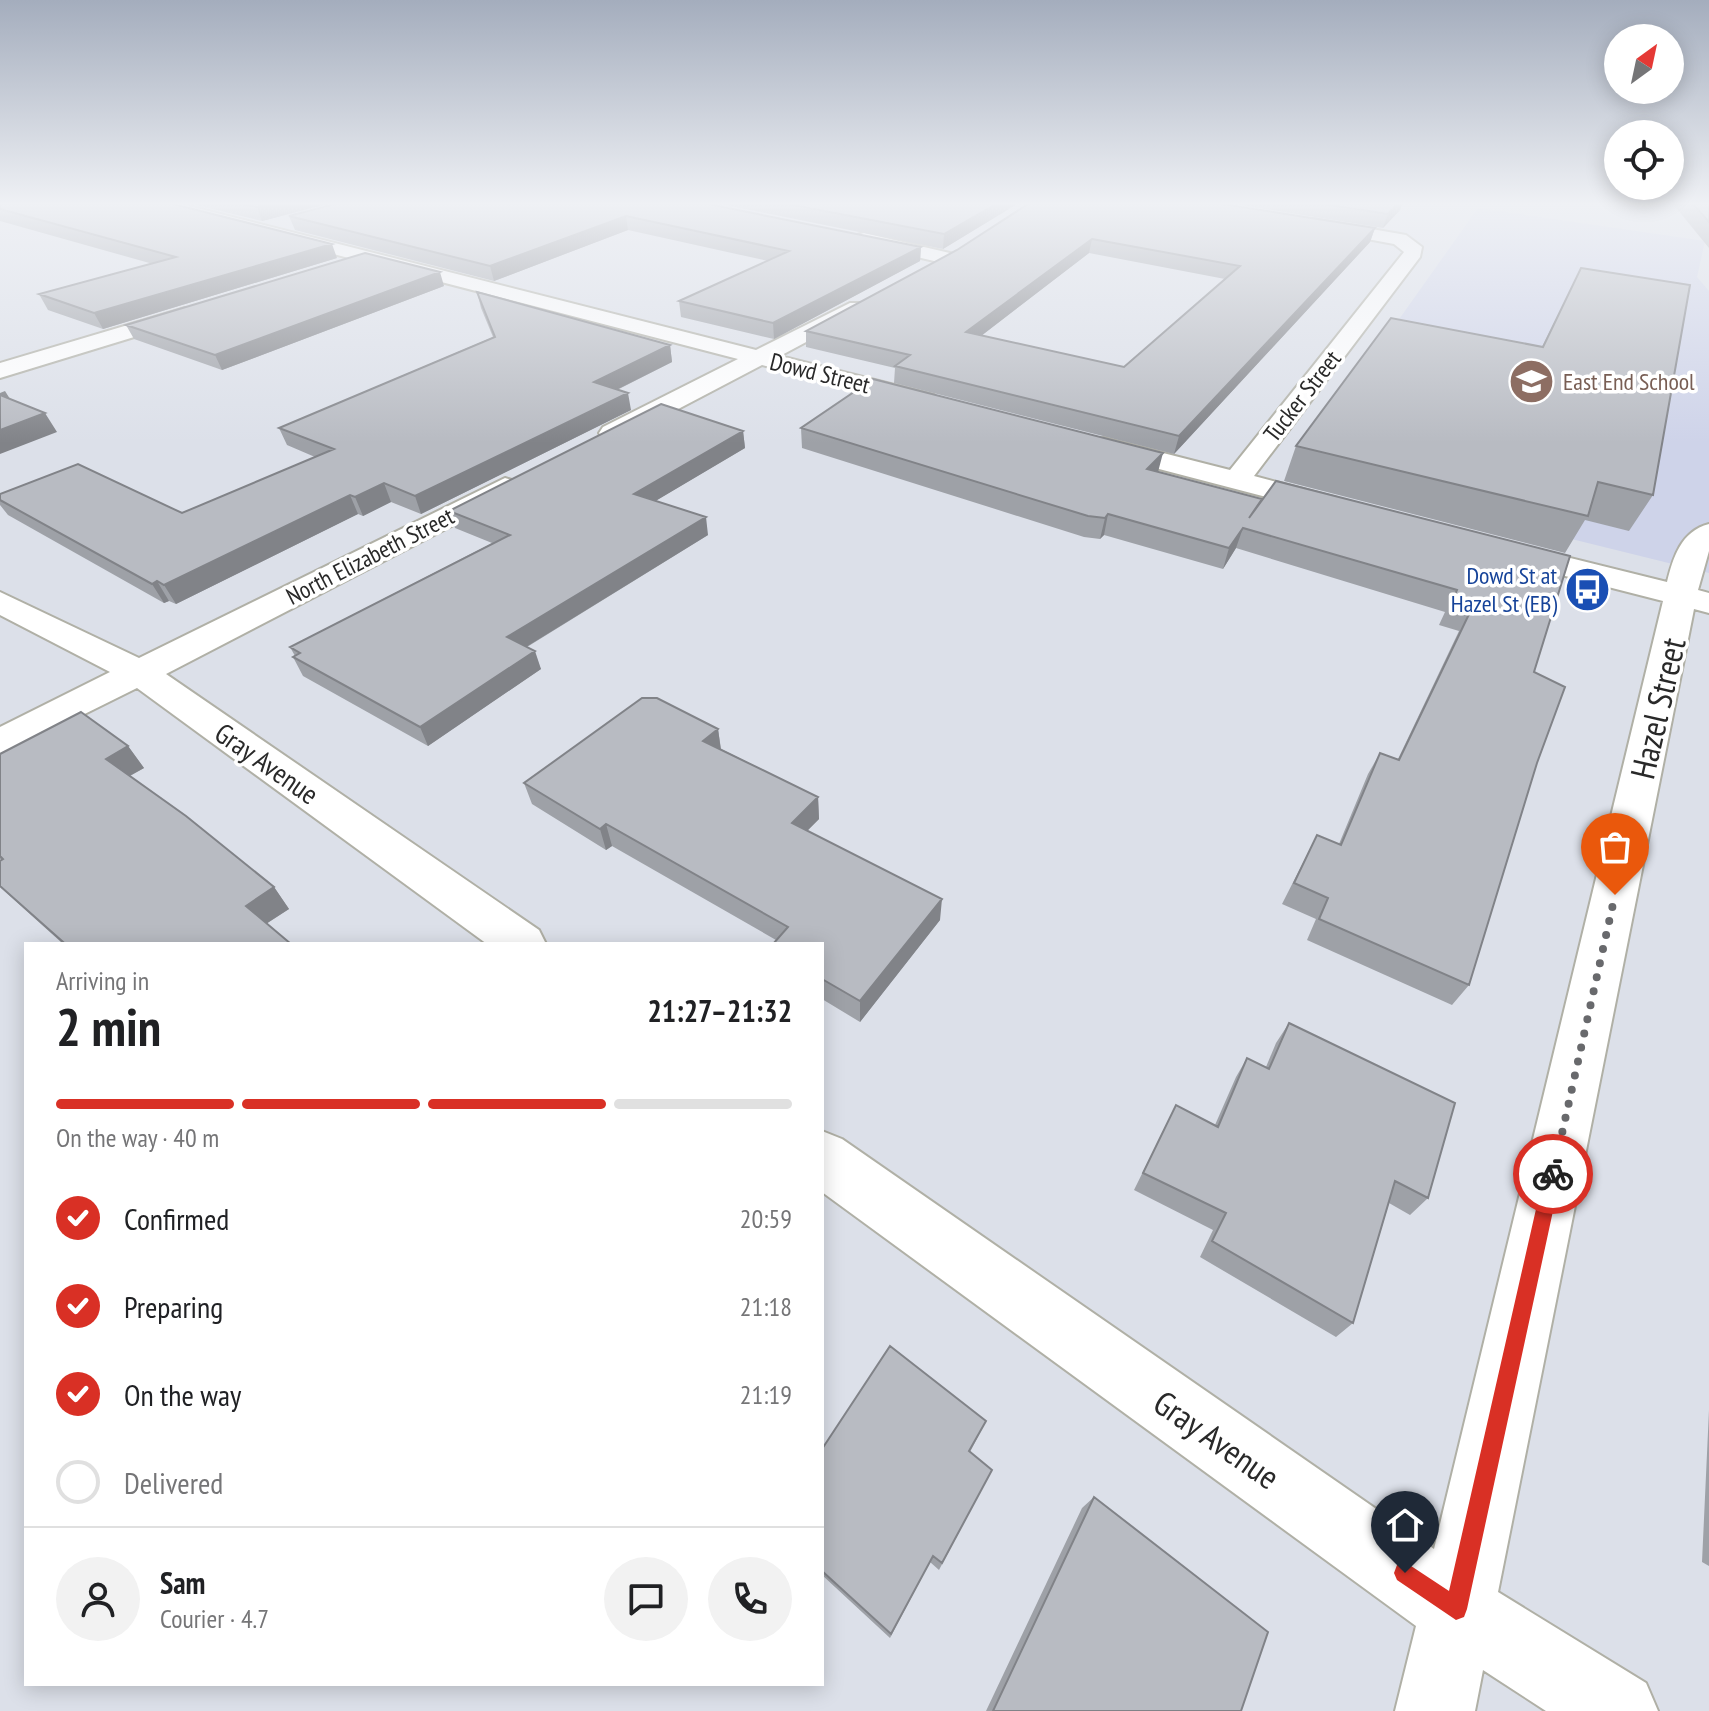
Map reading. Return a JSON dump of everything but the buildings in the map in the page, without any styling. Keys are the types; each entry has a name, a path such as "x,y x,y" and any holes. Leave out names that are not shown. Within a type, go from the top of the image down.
{"street":[{"name":"Dowd Street","path":"474,284 949,406"},
{"name":"Tucker Street","path":"1236,481 1389,284"},
{"path":"589,445 883,293"},
{"path":"0,371 213,306"},
{"path":"1083,441 1344,509"},
{"name":"North Elizabeth Street","path":"0,743 533,473"},
{"name":"Hazel Street","path":"1435,1711 1456,1609 1695,600 1690,553 1709,533"},
{"path":"1482,545 1695,600"},
{"name":"Gray Avenue","path":"0,602 140,673 519,942"},
{"name":"Gray Avenue","path":"824,1159 1456,1609 1618,1711"}],"shaded area":[{"name":"East End School","path":"1424,284 1703,284 1709,291 1709,573 1292,470"}],"way so far":[{"path":"1553,1174 1615,895"}],"place":[{"name":"East End School","path":"1532,381"},
{"name":"Dowd St at Hazel St (EB)","path":"1588,589"}],"route":[{"path":"1405,1573 1456,1609 1553,1174"}]}
